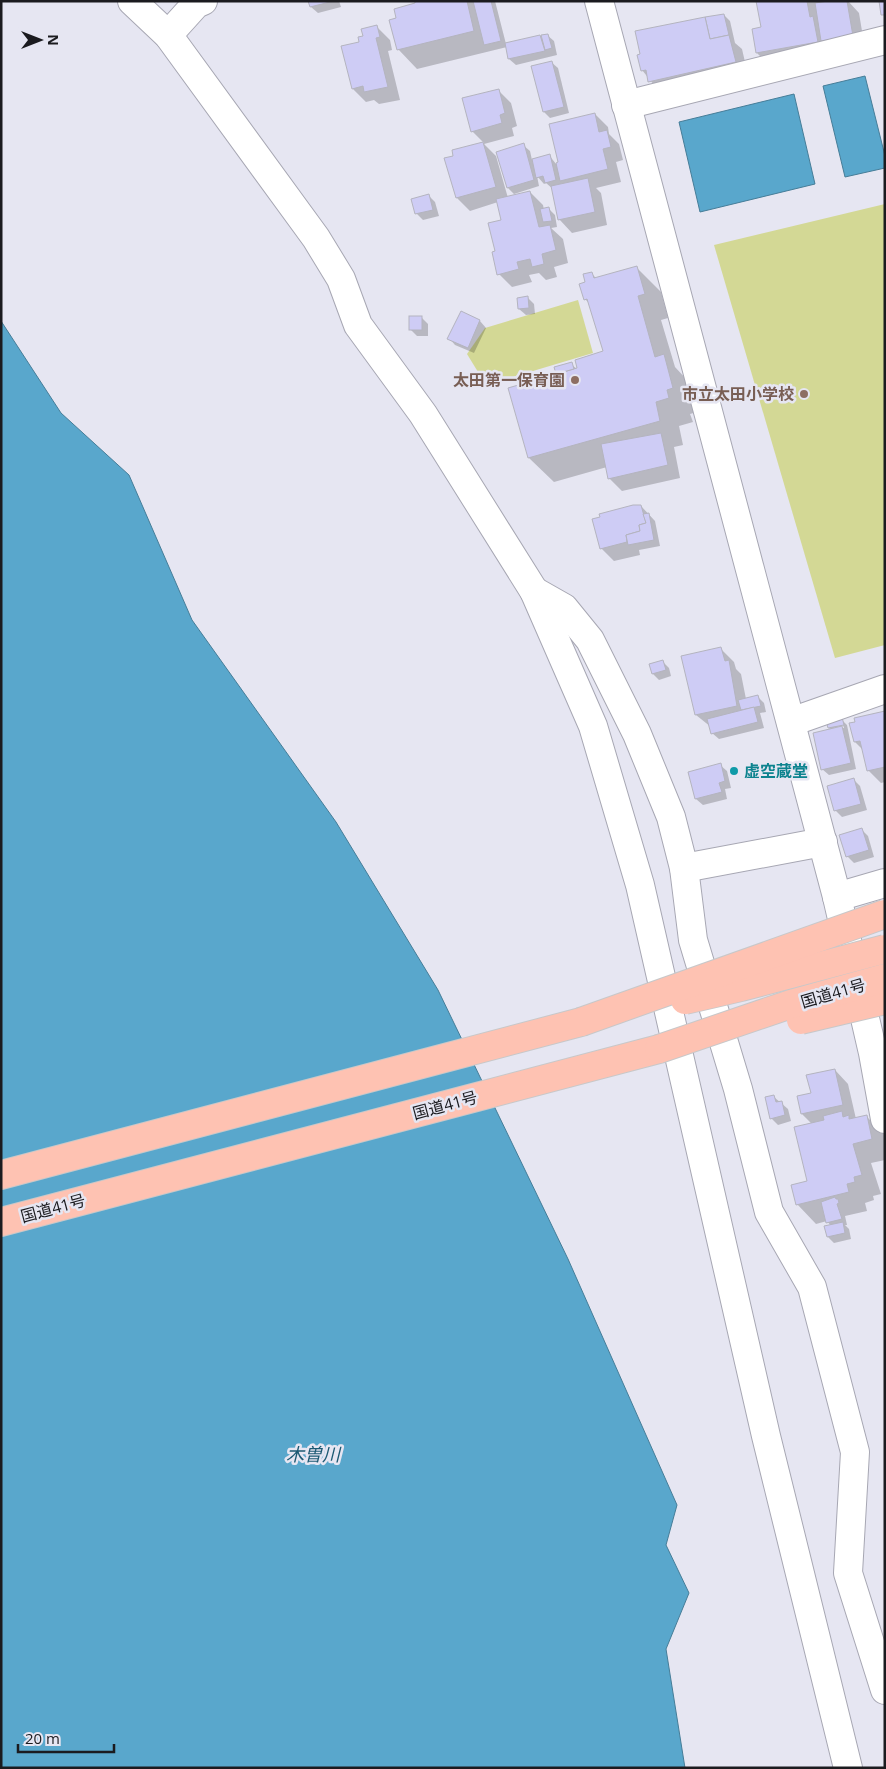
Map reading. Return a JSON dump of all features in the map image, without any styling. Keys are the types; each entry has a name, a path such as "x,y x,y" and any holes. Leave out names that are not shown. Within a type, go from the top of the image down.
{"highway":[{"path":"580,1022 885,914"},
{"name":"国道41号","path":"1,1175 580,1022 741,987 885,949"},
{"name":"国道41号","path":"1,1222 659,1049 792,1004 885,978"},
{"path":"659,1049 796,1022 885,1000"}],"street":[{"path":"132,1 168,35 316,238 341,279 358,325 423,414 534,590 593,726 640,885 766,1436 848,1768"},
{"path":"168,35 196,4 202,1"},
{"path":"599,1 879,1051 885,1119"},
{"path":"626,105 885,40"},
{"path":"534,590 564,608 590,640 637,734 670,817 684,868 693,940 738,1089 768,1212 812,1287 855,1452 848,1573 885,1690"},
{"path":"792,722 885,689"},
{"path":"684,868 823,842"},
{"path":"837,897 885,883"}],"green space":[{"path":"885,204 885,645 835,658 714,245"},
{"path":"578,300 593,353 486,385 467,354 485,328"}],"water":[{"path":"865,76 885,156 885,168 845,177 823,86"},
{"path":"794,94 815,184 700,212 679,122"},
{"name":"木曽川","path":"1,321 61,413 129,475 192,620 336,822 438,990 568,1259 677,1505 666,1545 689,1593 666,1649 685,1768 1,1768"}],"building":[{"path":"308,1 334,1 310,7"},
{"path":"415,1 467,1 474,31 397,50 389,20 396,18 394,9 415,3"},
{"path":"473,1 491,1 501,41 484,45"},
{"path":"756,1 807,1 810,17 813,16 818,42 756,53 752,29 761,27"},
{"path":"847,1 853,36 821,41 815,3"},
{"path":"879,1 885,1 885,15 881,15"},
{"path":"724,14 729,35 710,39 705,17"},
{"path":"705,17 710,39 729,35 736,62 648,82 646,70 641,71 637,55 640,54 635,31"},
{"path":"377,25 380,37 376,38 388,87 364,92 363,86 352,89 341,46 359,42 358,37 363,36 361,29"},
{"path":"548,34 552,48 545,50 541,35"},
{"path":"540,35 545,51 508,59 505,43"},
{"path":"552,61 564,107 543,112 531,66"},
{"path":"499,89 505,113 500,115 502,123 471,132 462,98"},
{"path":"595,113 599,132 607,130 611,147 603,149 608,169 560,181 556,163 558,162 549,124"},
{"path":"483,142 496,187 456,198 444,158 453,156 452,150"},
{"path":"524,143 534,180 507,188 496,152"},
{"path":"550,154 556,180 545,183 543,176 536,178 532,159"},
{"path":"588,178 595,212 558,220 551,186"},
{"path":"530,191 539,227 550,225 556,250 542,254 544,264 532,267 530,259 517,262 519,269 497,275 492,252 495,251 488,223 501,220 496,199"},
{"path":"429,194 433,210 415,214 411,199"},
{"path":"549,207 552,221 543,222 540,209"},
{"path":"637,266 645,294 638,296 655,357 664,354 673,388 667,390 669,398 656,402 660,421 528,458 508,388 577,368 575,360 603,351 587,299 584,300 579,284 585,282 583,274 592,272 594,278"},
{"path":"528,296 529,308 518,309 517,298"},
{"path":"461,311 480,320 468,348 447,339"},
{"path":"409,316 422,316 422,330 409,330"},
{"path":"572,362 574,369 556,374 554,367"},
{"path":"661,433 668,465 608,479 601,444"},
{"path":"633,505 641,505 646,523 639,525 640,531 626,535 627,542 600,549 592,519 600,517 599,514"},
{"path":"649,513 654,540 628,545 626,535 640,531 639,525 646,523 643,514"},
{"path":"721,647 725,661 729,660 737,706 695,715 681,656"},
{"path":"663,660 666,670 652,674 649,664"},
{"path":"758,695 761,706 741,710 738,700"},
{"path":"754,707 758,722 711,734 707,719"},
{"path":"885,711 885,767 867,771 860,741 854,742 849,723 855,722 854,718"},
{"path":"842,717 844,725 828,728 826,721"},
{"path":"842,726 851,763 821,770 813,733"},
{"path":"721,763 725,781 719,783 722,792 695,799 688,772"},
{"path":"854,778 861,804 834,811 827,786"},
{"path":"862,828 869,850 846,857 839,835"},
{"path":"835,1069 843,1105 801,1114 797,1096 811,1093 806,1075"},
{"path":"774,1095 776,1102 782,1101 785,1115 770,1119 765,1097"},
{"path":"842,1111 843,1117 849,1115 849,1119 867,1115 872,1139 853,1144 862,1175 854,1177 855,1182 847,1184 849,1192 796,1205 791,1185 807,1181 794,1127 824,1120 823,1116"},
{"path":"835,1197 838,1199 839,1203 837,1204 842,1219 826,1223 821,1202"},
{"path":"843,1222 845,1233 827,1237 824,1226"}],"place":[{"name":"太田第一保育園","path":"575,380"},
{"name":"市立太田小学校","path":"804,394"},
{"name":"虚空蔵堂","path":"734,771"}]}
